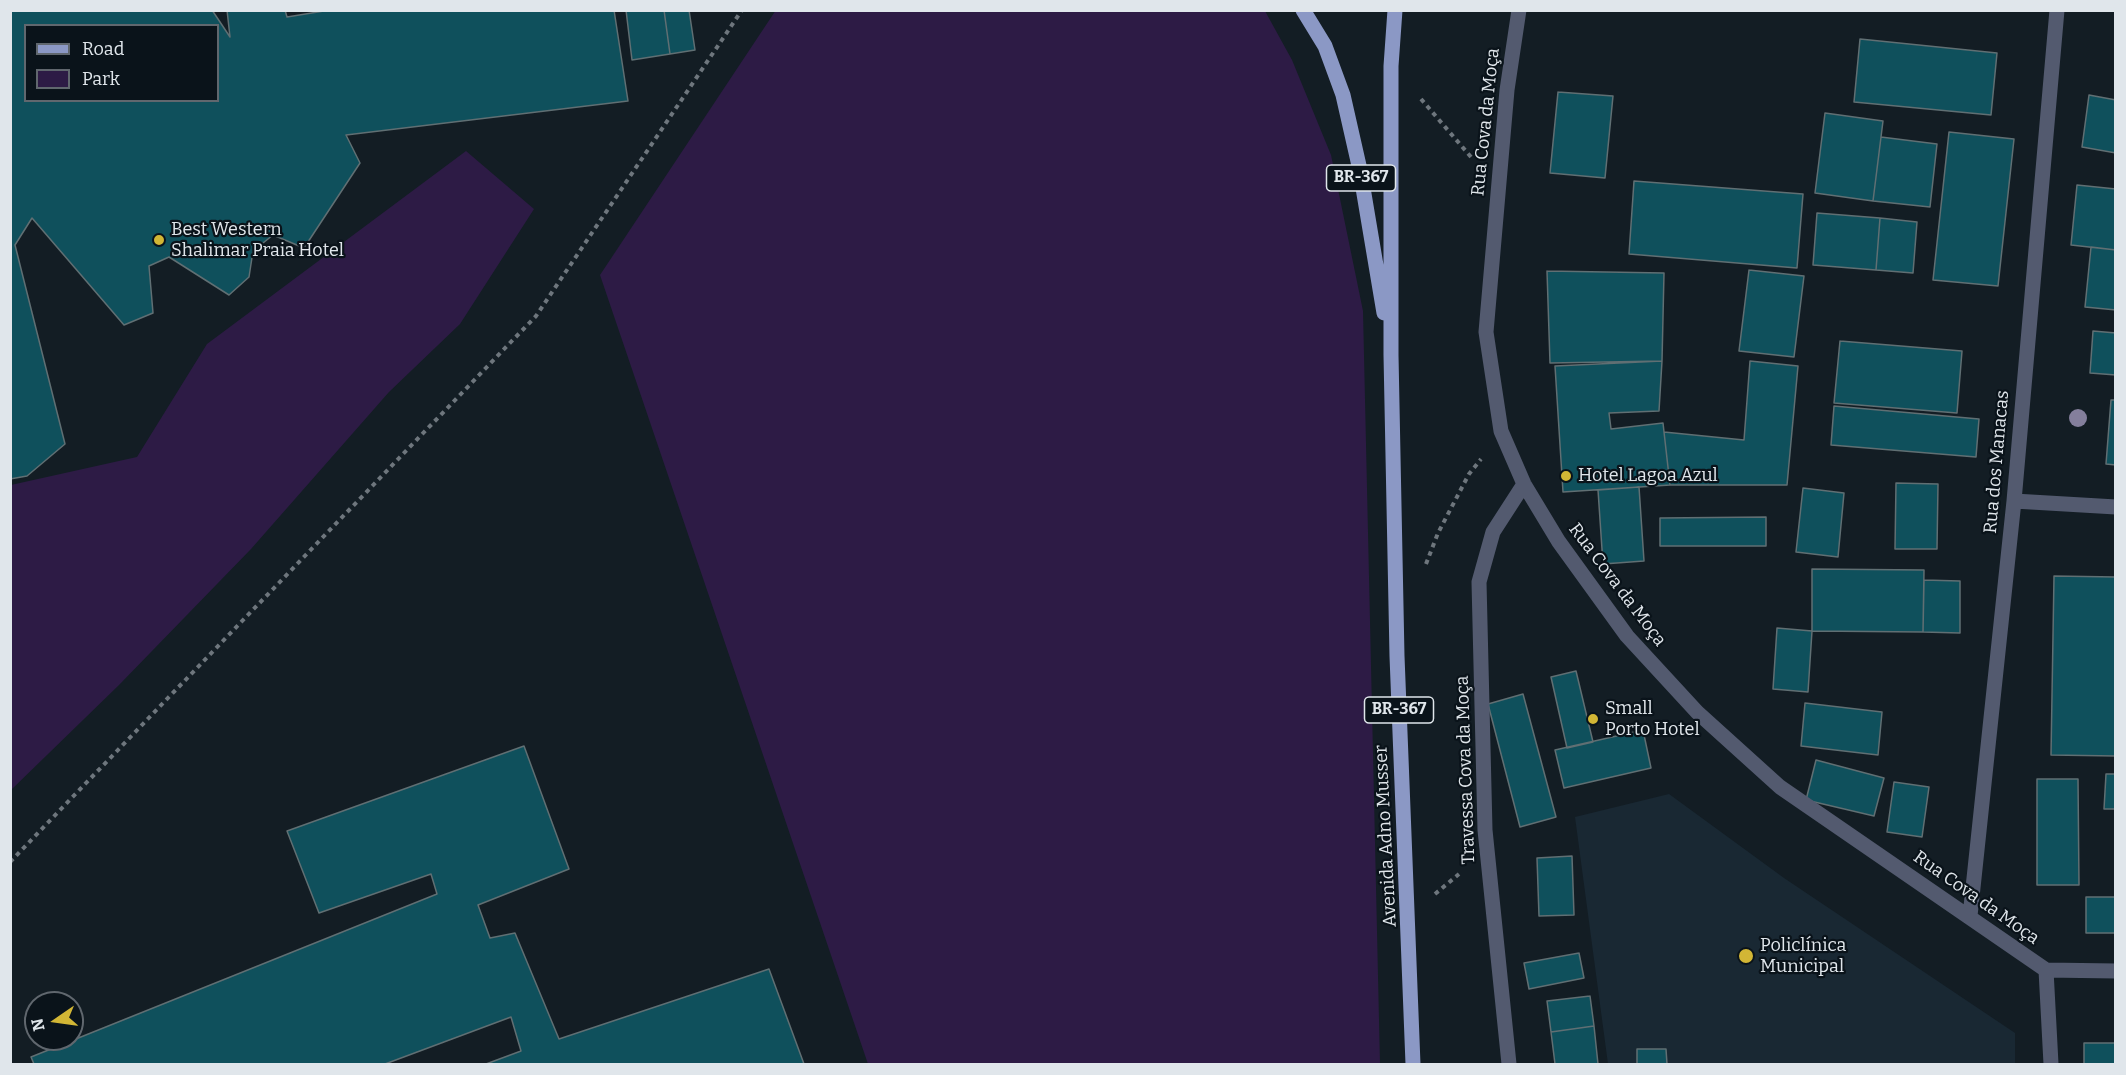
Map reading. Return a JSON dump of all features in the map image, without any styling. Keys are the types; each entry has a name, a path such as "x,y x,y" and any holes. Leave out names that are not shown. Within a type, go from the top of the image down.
{"main road":[{"name":"Avenida Adno Musser","path":"1303,10 1325,46 1343,95 1360,170 1391,355"},
{"name":"Avenida Adno Musser","path":"1395,10 1391,66 1391,355 1397,656 1409,916 1413,1065"}],"street":[{"name":"Rua Cova da Moça","path":"1519,10 1507,90 1486,332 1502,431 1524,484 1558,542 1627,636 1697,712 1780,787 2046,970 2115,971"},
{"name":"Rua dos Manacas","path":"1970,916 2014,501 2057,10"},
{"name":"Travessa Cova da Moça","path":"1509,1065 1488,849 1479,582 1493,532 1524,484"},
{"path":"2014,501 2115,507"},
{"path":"2046,970 2051,1065"}],"path":[{"path":"10,862 536,316 742,10"},
{"path":"1391,66 1498,187"},
{"path":"1423,572 1438,533 1469,474 1502,431"},
{"path":"1409,916 1488,849"}],"shaded area":[{"name":"Policlínica Municipal","path":"1669,794 1784,878 2015,1033 2015,1064 1608,1064 1575,817"}],"green space":[{"path":"776,10 1265,11 1292,60 1331,155 1363,311 1380,1064 868,1064 600,275"},
{"path":"466,151 534,209 460,324 389,392 251,549 119,685 11,790 11,485 137,457 207,344"}],"building":[{"name":"Best Western Shalimar Praia Hotel","path":"10,10 212,10 230,37 227,10 285,10 287,17 330,10 614,10 628,101 346,135 360,163 304,248 273,235 253,251 249,277 229,295 169,257 149,266 153,313 124,325 32,218 15,245 65,444 27,476 10,479"},
{"path":"626,10 664,10 670,54 632,60"},
{"path":"664,10 689,10 695,50 670,54"},
{"path":"1860,39 1997,53 1991,115 1854,102"},
{"path":"1558,92 1613,96 1605,178 1550,173"},
{"path":"2089,95 2116,100 2116,153 2082,147"},
{"path":"1825,113 1883,121 1873,201 1815,193"},
{"path":"1949,132 2014,139 1998,286 1933,280"},
{"path":"1881,137 1937,144 1930,207 1873,201"},
{"path":"1634,181 1803,194 1797,268 1629,254"},
{"path":"2077,185 2116,189 2116,250 2071,245"},
{"path":"1817,213 1880,218 1876,270 1813,265"},
{"path":"1880,218 1917,222 1913,273 1876,270"},
{"path":"2091,247 2116,250 2116,310 2085,307"},
{"path":"1749,270 1804,276 1794,357 1739,351"},
{"path":"1547,271 1664,273 1662,361 1550,363"},
{"path":"2093,331 2116,333 2116,375 2090,373"},
{"path":"1840,341 1962,351 1957,413 1834,403"},
{"path":"1662,361 1659,411 1609,413 1611,429 1663,423 1670,485 1563,492 1555,366"},
{"path":"1750,361 1798,366 1787,485 1670,485 1664,432 1744,440"},
{"path":"2111,400 2116,400 2116,465 2106,464"},
{"path":"1834,406 1979,419 1976,457 1831,445"},
{"path":"1896,483 1938,484 1937,549 1895,549"},
{"path":"1639,487 1644,561 1603,564 1598,490"},
{"path":"1803,488 1844,493 1838,557 1796,552"},
{"path":"1766,517 1766,546 1660,546 1660,518"},
{"path":"1812,569 1924,570 1923,632 1812,631"},
{"path":"2054,576 2116,577 2116,756 2051,755"},
{"path":"1924,580 1960,581 1960,633 1923,632"},
{"path":"1777,628 1812,631 1808,692 1773,689"},
{"path":"1576,671 1593,742 1567,748 1551,677"},
{"path":"1523,694 1556,817 1520,827 1488,704"},
{"path":"1805,703 1882,712 1878,755 1801,746"},
{"path":"1643,730 1651,768 1564,788 1555,750"},
{"path":"524,746 569,869 478,905 490,938 515,933 559,1039 769,969 804,1064 486,1064 521,1051 511,1017 385,1064 34,1064 31,1057 46,1051 84,1051 84,1036 437,894 431,874 319,913 287,831"},
{"path":"1816,760 1884,778 1874,816 1806,800"},
{"path":"2106,774 2116,774 2116,809 2104,809"},
{"path":"2037,779 2078,779 2079,885 2037,885"},
{"path":"1894,782 1929,787 1922,837 1887,832"},
{"path":"1572,856 1574,915 1539,916 1537,858"},
{"path":"2086,897 2116,897 2116,933 2086,933"},
{"path":"1579,953 1584,978 1529,989 1524,963"},
{"path":"1590,996 1594,1026 1551,1032 1547,1001"},
{"path":"1594,1026 1598,1064 1555,1064 1551,1032"},
{"path":"2084,1043 2116,1043 2116,1064 2084,1064"},
{"path":"1637,1049 1666,1049 1667,1064 1637,1064"}],"place":[{"name":"Best Western Shalimar Praia Hotel","path":"159,240"},
{"name":"Hotel Lagoa Azul","path":"1566,476"},
{"name":"Small Porto Hotel","path":"1593,719"},
{"name":"Policlínica Municipal","path":"1746,956"}]}
